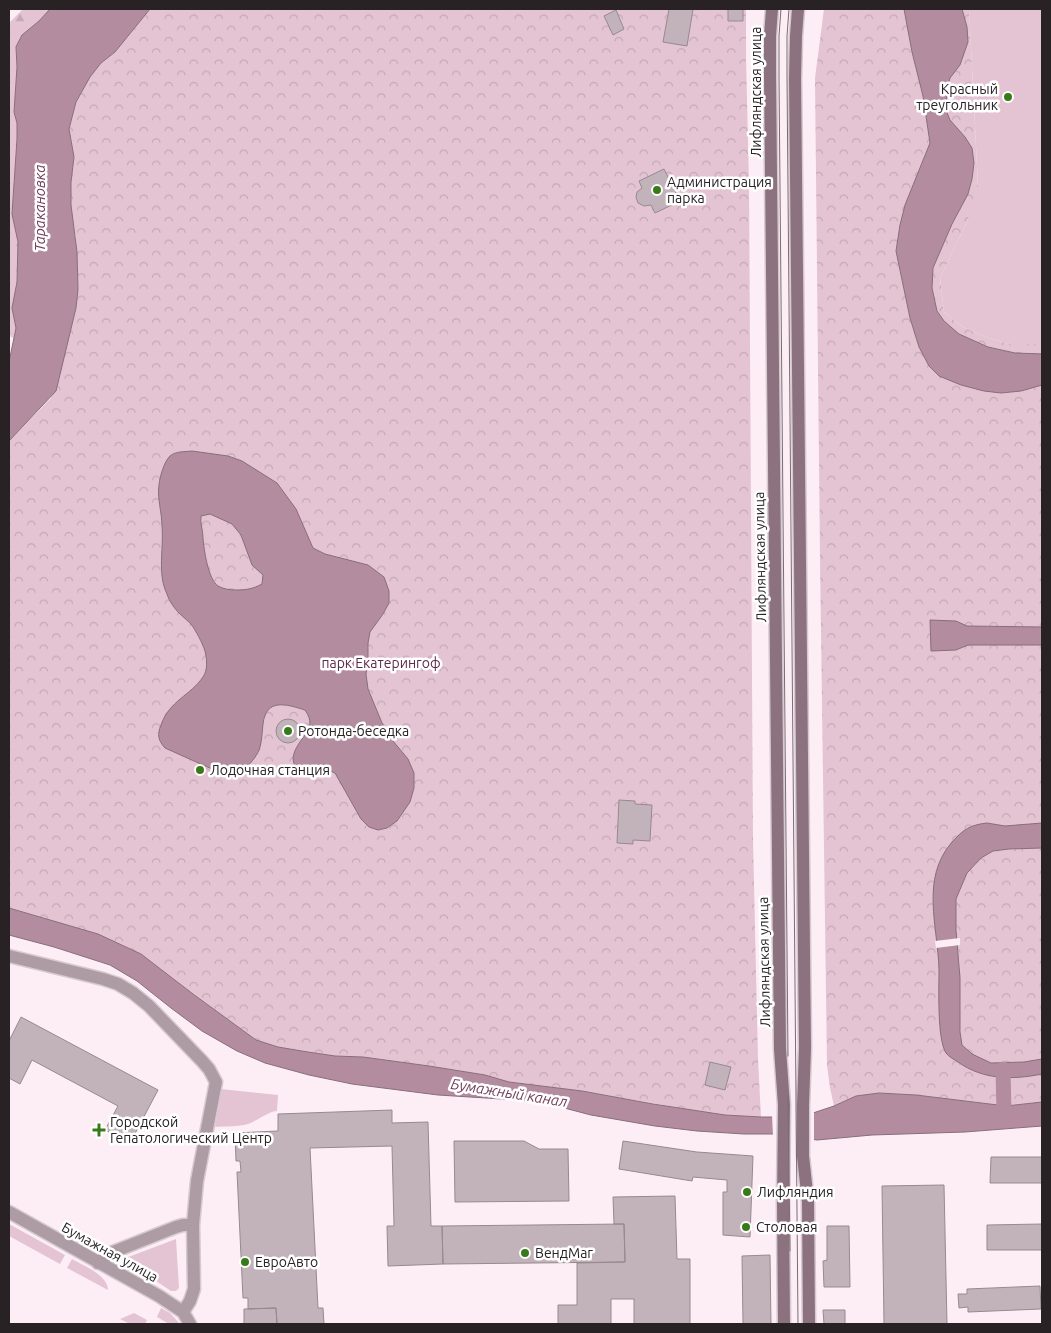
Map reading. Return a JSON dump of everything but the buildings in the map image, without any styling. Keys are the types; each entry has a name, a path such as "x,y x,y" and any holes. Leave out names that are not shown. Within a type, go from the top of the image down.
{"street":[{"name":"Лифляндская улица","path":"772,9 770,76 780,1050 784,1105 784,1324"},
{"path":"798,9 795,78 806,1048 803,1156 808,1202 809,1324"},
{"path":"9,956 103,979 118,984 133,993 202,1061 216,1082 197,1181 194,1225 194,1289 190,1301 183,1312"},
{"name":"Бумажная улица","path":"9,1212 159,1296 183,1312 190,1324"},
{"path":"98,1263 108,1254 176,1227 194,1225"}],"green space":[{"path":"23,9 50,9 22,35 16,47 17,67 14,112 17,123 17,139 12,214 18,242 17,282 12,308 16,328 14,338 9,333 9,23"},
{"name":"парк Екатерингоф","path":"150,9 746,9 749,183 753,839 761,1117 725,1115 582,1091 509,1082 485,1075 429,1066 363,1057 335,1056 278,1047 256,1040 141,954 98,934 9,908 9,441 51,398 76,238 72,222 71,205 74,157 69,129 76,102 90,77 101,63 115,52"},
{"path":"824,9 969,9 978,186 966,224 940,278 944,312 963,327 986,337 1010,344 1042,344 1042,1102 1006,1106 916,1095 879,1093 856,1096 834,1106 830,1088 827,1065 815,78"},
{"name":"Красный треугольник","path":"969,9 1042,9 1042,344 1010,344 986,337 963,327 944,312 940,278 966,224 978,186"},
{"path":"221,1089 278,1095 277,1111 248,1124 215,1127"},
{"path":"9,1224 65,1255 60,1264 9,1236"},
{"path":"176,1239 179,1288 176,1291 171,1291 123,1259"},
{"path":"72,1259 100,1275 108,1290 67,1268"},
{"path":"161,1308 170,1313 180,1324 169,1324 157,1317"},
{"path":"134,1313 147,1320 145,1324 130,1324 120,1319"}],"water":[{"name":"Таракановка","path":"50,9 150,9 115,52 101,63 90,77 76,102 69,129 74,157 71,205 77,252 78,289 76,308 56,391 9,441 9,362 16,328 12,308 17,282 18,242 12,214 17,139 17,123 14,112 17,67 16,47 22,35"},
{"path":"904,9 962,9 967,27 968,42 960,65 950,78 947,89 946,110 950,120 972,148 974,163 968,194 952,224 933,268 932,288 937,311 944,321 959,334 988,347 1015,353 1042,354 1042,385 1021,391 1001,393 961,385 939,376 929,366 919,347 910,318 896,251 905,205 930,143 923,96"},
{"path":"192,451 228,456 242,461 277,483 296,509 313,548 325,554 368,565 384,577 389,591 389,603 370,632 366,674 368,689 382,723 393,741 408,759 414,773 414,788 410,802 397,821 387,828 378,830 369,827 361,819 335,773 328,770 308,776 295,770 293,758 295,751 309,729 310,723 305,710 278,705 268,710 263,724 258,753 244,770 236,775 223,774 165,748 161,742 159,732 165,717 169,710 205,674 207,661 197,633 191,624 172,605 162,578 160,478 164,465 172,454","holes":["210,514 232,524 241,535 252,565 263,575 262,584 256,587 240,590 222,588 218,586 209,571 204,550 201,516"]},
{"path":"930,620 956,621 967,626 1042,627 1042,645 968,645 956,650 931,651"},
{"path":"987,823 1005,826 1042,823 1042,848 993,851 981,858 967,873 956,899 962,1045 972,1054 991,1063 1024,1062 1042,1059 1042,1074 1009,1078 978,1072 968,1068 946,1053 941,1037 938,953 933,903 936,871 942,856 956,838 972,826"},
{"name":"Бумажный канал","path":"9,908 98,934 141,954 256,1040 278,1047 335,1056 363,1057 429,1066 485,1075 509,1082 582,1091 725,1115 801,1117 856,1096 879,1093 916,1095 1006,1106 1042,1102 1042,1126 965,1132 872,1135 817,1140 773,1134 697,1131 655,1126 591,1115 549,1104 438,1095 352,1084 309,1075 265,1063 237,1051 202,1031 137,981 110,965 9,935"}],"pier":[{"path":"960,938 960,945 936,948 935,941"},
{"path":"814,1109 814,1142 773,1136 772,1115 801,1114"}],"waterway":[{"path":"1003,1069 1004,1113"}],"tram line":[{"path":"781,9 779,77 788,1056"},
{"path":"789,9 787,77 798,1324"},
{"path":"788,1096 790,1251"}],"place":[{"name":"Красный треугольник","path":"1008,97"},
{"name":"Администрация парка","path":"657,190"},
{"name":"Ротонда-беседка","path":"288,731"},
{"name":"Лодочная станция","path":"200,770"},
{"name":"Городской Гепатологический Центр","path":"99,1130"},
{"name":"Лифляндия","path":"747,1192"},
{"name":"Столовая","path":"746,1227"},
{"name":"ВендМаг","path":"525,1253"},
{"name":"ЕвроАвто","path":"245,1262"}]}
